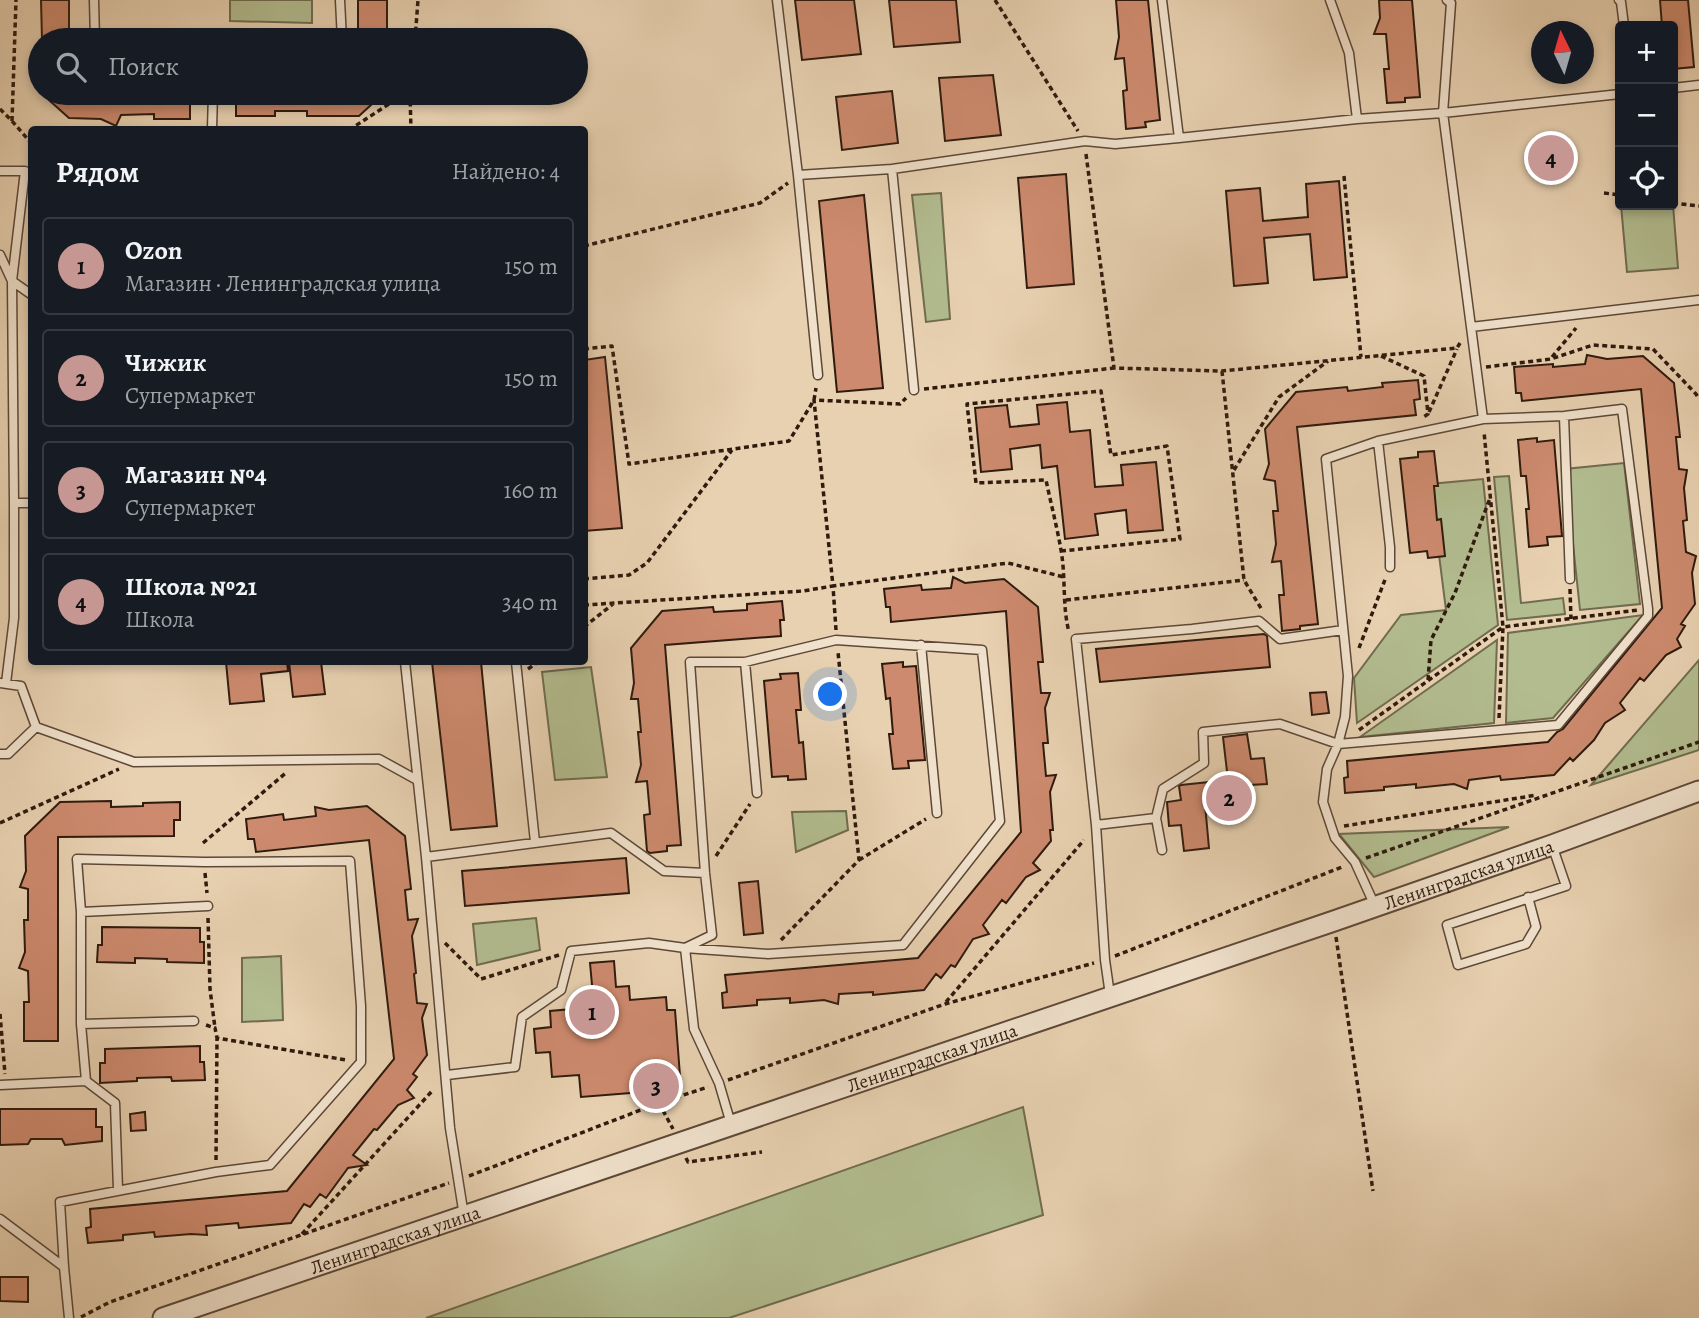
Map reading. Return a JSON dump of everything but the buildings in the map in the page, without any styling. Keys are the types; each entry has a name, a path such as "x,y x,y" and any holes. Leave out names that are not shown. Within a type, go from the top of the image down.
{"street":[{"name":"Ленинградская улица","path":"163,1318 1334,921 1699,791"}],"lane":[{"path":"93,0 94,28"},
{"path":"340,0 341,28"},
{"path":"777,0 818,375"},
{"path":"1162,0 1179,138"},
{"path":"1330,0 1349,53 1357,119"},
{"path":"1447,0 1451,3 1443,113 1483,419"},
{"path":"1619,0 1623,21"},
{"path":"1678,87 1699,85"},
{"path":"798,175 892,169 1085,141 1115,144 1615,95"},
{"path":"211,126 212,105"},
{"path":"28,166 25,171 12,281 14,618 3,683 21,686 36,727"},
{"path":"892,169 914,390"},
{"path":"0,172 25,171"},
{"path":"0,256 12,281 28,292"},
{"path":"1471,327 1699,300"},
{"path":"1161,850 1156,818 1163,789 1204,763 1203,733 1280,724 1338,744 1558,725 1648,616 1622,409 1564,416 1483,419 1378,442 1326,458 1348,676 1345,717 1338,744 1327,769 1324,802 1335,838 1354,862 1374,906"},
{"path":"1564,416 1570,579"},
{"path":"1378,442 1390,567"},
{"path":"14,503 28,502"},
{"path":"1110,996 1096,825 1076,639 1259,621 1280,639 1343,630"},
{"path":"447,1075 515,1067 522,1017 561,990 571,951 649,943 685,948 768,954 903,945 1000,821 982,650 836,640 745,662 690,662 712,934 685,948"},
{"path":"921,645 937,813"},
{"path":"745,662 757,793"},
{"path":"405,665 426,856 450,1128 464,1216"},
{"path":"516,665 535,842"},
{"path":"0,754 8,754 36,727"},
{"path":"36,727 134,762 379,760 417,780"},
{"path":"1096,825 1156,818"},
{"path":"426,856 611,833 664,871 705,873"},
{"path":"1528,897 1536,927 1526,944 1458,965 1447,925 1528,897 1566,886 1552,845"},
{"path":"69,1318 60,1202 216,1172 270,1165 361,1062 361,1006 350,861 77,859 81,912 81,1024 86,1081"},
{"path":"81,912 208,906"},
{"path":"685,948 694,1028 719,1083 732,1124"},
{"path":"81,1024 194,1021"},
{"path":"3,1085 86,1081 115,1103 118,1190"},
{"path":"0,1219 64,1267"}],"path":[{"path":"12,121 16,0"},
{"path":"416,28 418,0"},
{"path":"995,0 1085,141 1087,175 1114,368"},
{"path":"355,126 389,105"},
{"path":"409,105 411,126"},
{"path":"0,109 28,139"},
{"path":"588,245 760,203 798,175"},
{"path":"1344,176 1361,357"},
{"path":"1604,193 1615,194"},
{"path":"1678,204 1699,206"},
{"path":"1551,359 1589,312"},
{"path":"1420,419 1428,414 1457,348 1471,327"},
{"path":"1477,368 1551,359 1593,345 1653,349 1699,399"},
{"path":"588,349 612,346 629,464 789,441 814,400"},
{"path":"814,400 900,404 914,390 1114,368 1222,371 1457,348"},
{"path":"1379,356 1424,376 1428,414"},
{"path":"1233,472 1279,397 1329,361"},
{"path":"1222,371 1244,580 1280,639"},
{"path":"1061,551 1180,539 1167,446 1111,455 1101,391 967,404 976,483 1046,480 1061,551 1066,600 1064,612 1069,632 1076,639"},
{"path":"814,400 859,860"},
{"path":"1483,419 1503,627 1499,730"},
{"path":"588,579 629,575 647,563 732,449"},
{"path":"1428,680 1431,640 1455,593 1491,496"},
{"path":"588,605 803,591 1008,563 1064,577"},
{"path":"1348,676 1390,567"},
{"path":"1570,579 1572,619"},
{"path":"1066,600 1244,580"},
{"path":"588,624 615,603"},
{"path":"1338,744 1503,627 1648,609"},
{"path":"79,1318 110,1302 458,1180 659,1103 945,1004 1105,960 1354,862 1699,742"},
{"path":"203,843 302,759"},
{"path":"0,823 134,762"},
{"path":"705,873 757,793"},
{"path":"1332,828 1547,793"},
{"path":"768,954 859,860 937,813"},
{"path":"945,1004 1096,825"},
{"path":"204,862 210,989 217,1038 216,1172"},
{"path":"1334,921 1373,1191"},
{"path":"433,930 481,979 571,951"},
{"path":"0,1014 3,1085"},
{"path":"194,1021 215,1028"},
{"path":"217,1038 361,1062"},
{"path":"302,1235 447,1075"}],"green space":[{"path":"230,0 312,0 312,23 230,21"},
{"path":"941,193 950,319 926,322 912,195"},
{"path":"1621,210 1673,210 1678,268 1627,272"},
{"path":"1624,463 1640,604 1580,610 1565,469"},
{"path":"1509,476 1521,603 1563,598 1565,614 1507,620 1494,477"},
{"path":"1483,479 1498,625 1357,723 1354,678 1401,615 1446,610 1430,484"},
{"path":"1643,615 1553,718 1506,723 1508,633"},
{"path":"1497,640 1494,723 1360,737"},
{"path":"1699,660 1699,750 1591,785"},
{"path":"591,667 607,777 555,780 542,672"},
{"path":"846,811 848,830 796,852 792,812"},
{"path":"1509,827 1374,877 1339,834"},
{"path":"536,918 540,950 477,965 473,924"},
{"path":"281,956 283,1020 242,1022 242,958"},
{"path":"1023,1107 1043,1215 729,1318 426,1318"}],"place":[{"name":"Школа №21","path":"1551,158"},
{"name":"Чижик","path":"1229,798"},
{"name":"Ozon","path":"592,1012"},
{"name":"Магазин №4","path":"656,1086"}]}
